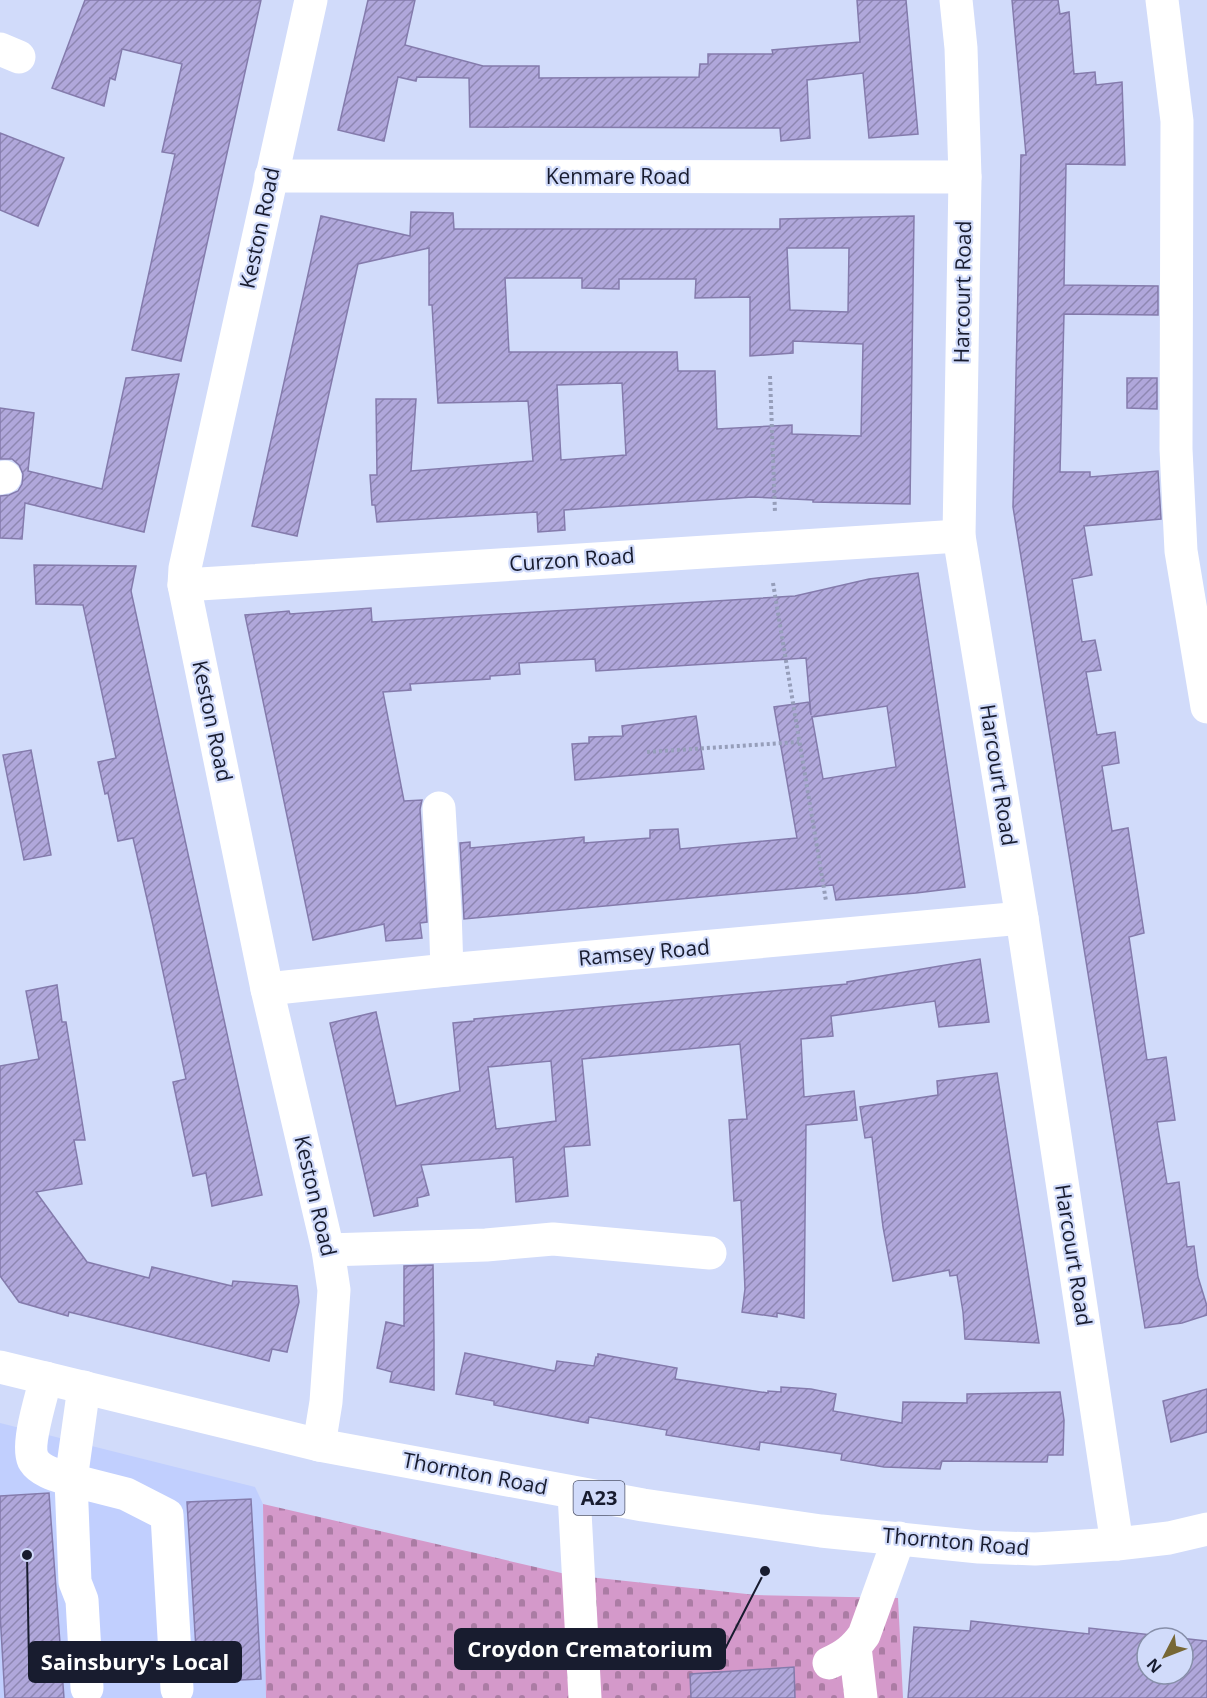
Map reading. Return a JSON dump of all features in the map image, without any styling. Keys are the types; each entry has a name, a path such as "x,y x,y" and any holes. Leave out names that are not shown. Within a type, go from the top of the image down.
{"main road":[{"name":"Keston Road","path":"311,0 188,557 184,585 267,989 328,1250 334,1290 326,1402 319,1445"},
{"name":"Harcourt Road","path":"956,0 961,48 965,177 959,536 1022,918 1117,1544"},
{"path":"1178,0 1176,449 1181,551 1207,707"},
{"name":"Kenmare Road","path":"271,176 965,177"},
{"name":"Curzon Road","path":"184,585 959,536"},
{"path":"439,808 447,970"},
{"name":"Ramsey Road","path":"267,989 447,970 1022,918"},
{"path":"328,1250 486,1245 553,1239 710,1252"},
{"name":"Thornton Road","path":"0,1367 319,1445 573,1493 821,1531 979,1547 1035,1549 1169,1538 1207,1529"},
{"path":"46,1378 33,1438 34,1461 46,1471 126,1494 167,1515 177,1689"},
{"path":"84,1387 71,1480 75,1582 82,1600 87,1688"},
{"path":"573,1493 585,1698"},
{"path":"861,1698 842,1655 864,1635 899,1538"}],"path":[{"path":"770,376 777,547 773,581 831,936"},
{"path":"647,752 800,742"}],"shaded area":[{"path":"0,1423 255,1487 263,1504 266,1698 0,1698"}],"green space":[{"path":"263,1504 570,1575 756,1595 898,1598 903,1698 266,1698"}],"building":[{"path":"85,0 261,0 181,361 132,350 175,154 162,152 182,64 122,49 115,80 110,78 104,106 52,88"},
{"path":"368,0 415,0 405,45 483,66 539,66 539,78 699,77 700,64 708,64 708,54 773,54 772,50 860,42 857,0 906,0 918,134 869,138 863,73 807,80 810,138 781,141 780,128 470,127 469,78 417,77 416,81 398,77 384,141 338,130"},
{"path":"1012,0 1058,0 1060,14 1069,12 1074,74 1095,72 1096,85 1122,82 1125,165 1066,164 1064,285 1158,286 1158,315 1064,314 1060,472 1090,472 1090,477 1158,471 1161,519 1084,526 1092,575 1072,579 1082,642 1095,640 1101,670 1086,672 1097,735 1115,732 1119,763 1102,766 1112,831 1128,828 1144,933 1129,937 1147,1060 1166,1057 1175,1120 1157,1122 1167,1184 1179,1182 1187,1247 1194,1246 1198,1277 1207,1306 1207,1315 1182,1323 1145,1328 1013,507 1021,155 1026,155"},
{"path":"0,133 64,158 38,226 0,210"},
{"path":"411,212 453,213 454,229 780,229 780,219 914,216 910,504 813,502 813,500 752,497 564,510 565,530 538,532 537,512 377,522 375,505 372,505 370,475 377,475 376,399 416,399 411,471 533,461 528,401 438,403 432,305 429,305 429,248 358,264 297,536 252,526 321,216 410,236","holes":["787,248 849,248 848,312 790,310","505,278 582,278 582,288 619,289 619,279 696,279 695,298 750,297 750,356 793,353 793,341 863,344 861,436 792,434 792,425 717,429 715,371 678,371 677,352 509,352","622,383 626,455 561,460 557,385"]},
{"path":"179,374 144,532 25,503 22,539 0,538 0,496 18,491 22,484 23,474 19,465 12,459 0,459 0,408 34,413 28,471 102,489 126,378"},
{"path":"1127,378 1157,378 1157,409 1127,408"},
{"path":"34,565 136,566 131,591 262,1195 212,1206 206,1173 193,1176 173,1082 186,1079 153,925 133,838 118,841 108,793 105,794 98,762 116,758 83,605 36,604"},
{"path":"918,573 965,887 836,900 833,885 464,919 460,843 470,842 470,848 584,837 584,843 650,838 650,830 678,829 680,849 797,838 774,707 809,702 811,715 806,658 596,671 595,659 519,663 520,674 490,676 490,679 410,684 411,690 383,692 404,801 422,800 420,809 427,922 420,923 422,938 386,941 384,924 313,940 245,615 371,608 372,622 795,596 869,579","holes":["887,706 896,767 823,779 812,717"]},
{"path":"696,716 704,769 575,780 572,744 589,743 589,737 623,736 622,726"},
{"path":"31,750 51,855 24,860 3,755"},
{"path":"980,959 989,1022 939,1027 935,1001 831,1016 833,1036 801,1039 804,1097 854,1091 857,1120 806,1125 804,1318 777,1313 777,1317 742,1312 745,1289 741,1200 734,1201 729,1120 747,1119 740,1044 582,1059 590,1145 564,1147 568,1196 516,1202 513,1157 421,1165 429,1195 417,1198 418,1206 374,1216 330,1023 376,1012 396,1106 460,1091 453,1023 474,1021 474,1019 847,984 847,982","holes":["551,1061 556,1121 496,1129 488,1067"]},
{"path":"57,985 62,1022 66,1022 85,1140 74,1140 82,1184 36,1192 87,1262 149,1278 152,1267 232,1286 233,1281 297,1286 299,1302 287,1352 272,1349 269,1361 69,1312 68,1316 19,1302 0,1276 0,1066 39,1059 26,991"},
{"path":"997,1073 1039,1343 965,1339 957,1275 950,1276 949,1270 893,1281 883,1227 872,1137 865,1138 860,1107 938,1095 937,1081"},
{"path":"433,1265 434,1390 390,1382 392,1372 377,1368 386,1322 404,1326 404,1266"},
{"path":"465,1353 555,1371 557,1361 594,1366 598,1354 677,1368 675,1379 768,1393 768,1391 781,1392 781,1387 811,1389 836,1394 833,1411 902,1423 903,1402 967,1403 967,1394 1060,1392 1064,1420 1063,1455 1048,1455 1047,1462 942,1461 940,1469 884,1467 841,1460 842,1454 760,1442 759,1450 666,1435 667,1430 589,1417 588,1423 494,1405 494,1401 456,1394"},
{"path":"1207,1389 1207,1432 1171,1442 1163,1401"},
{"path":"49,1493 64,1698 5,1698 0,1613 0,1496"},
{"path":"251,1499 261,1679 198,1682 187,1502"},
{"path":"971,1621 1089,1634 1089,1628 1135,1633 1135,1686 1195,1686 1195,1640 1207,1641 1207,1698 908,1698 914,1627 970,1631"},
{"path":"794,1667 795,1698 691,1698 690,1674"}],"place":[{"name":"Sainsbury's Local","path":"27,1555"},
{"name":"Croydon Crematorium","path":"765,1571"}]}
